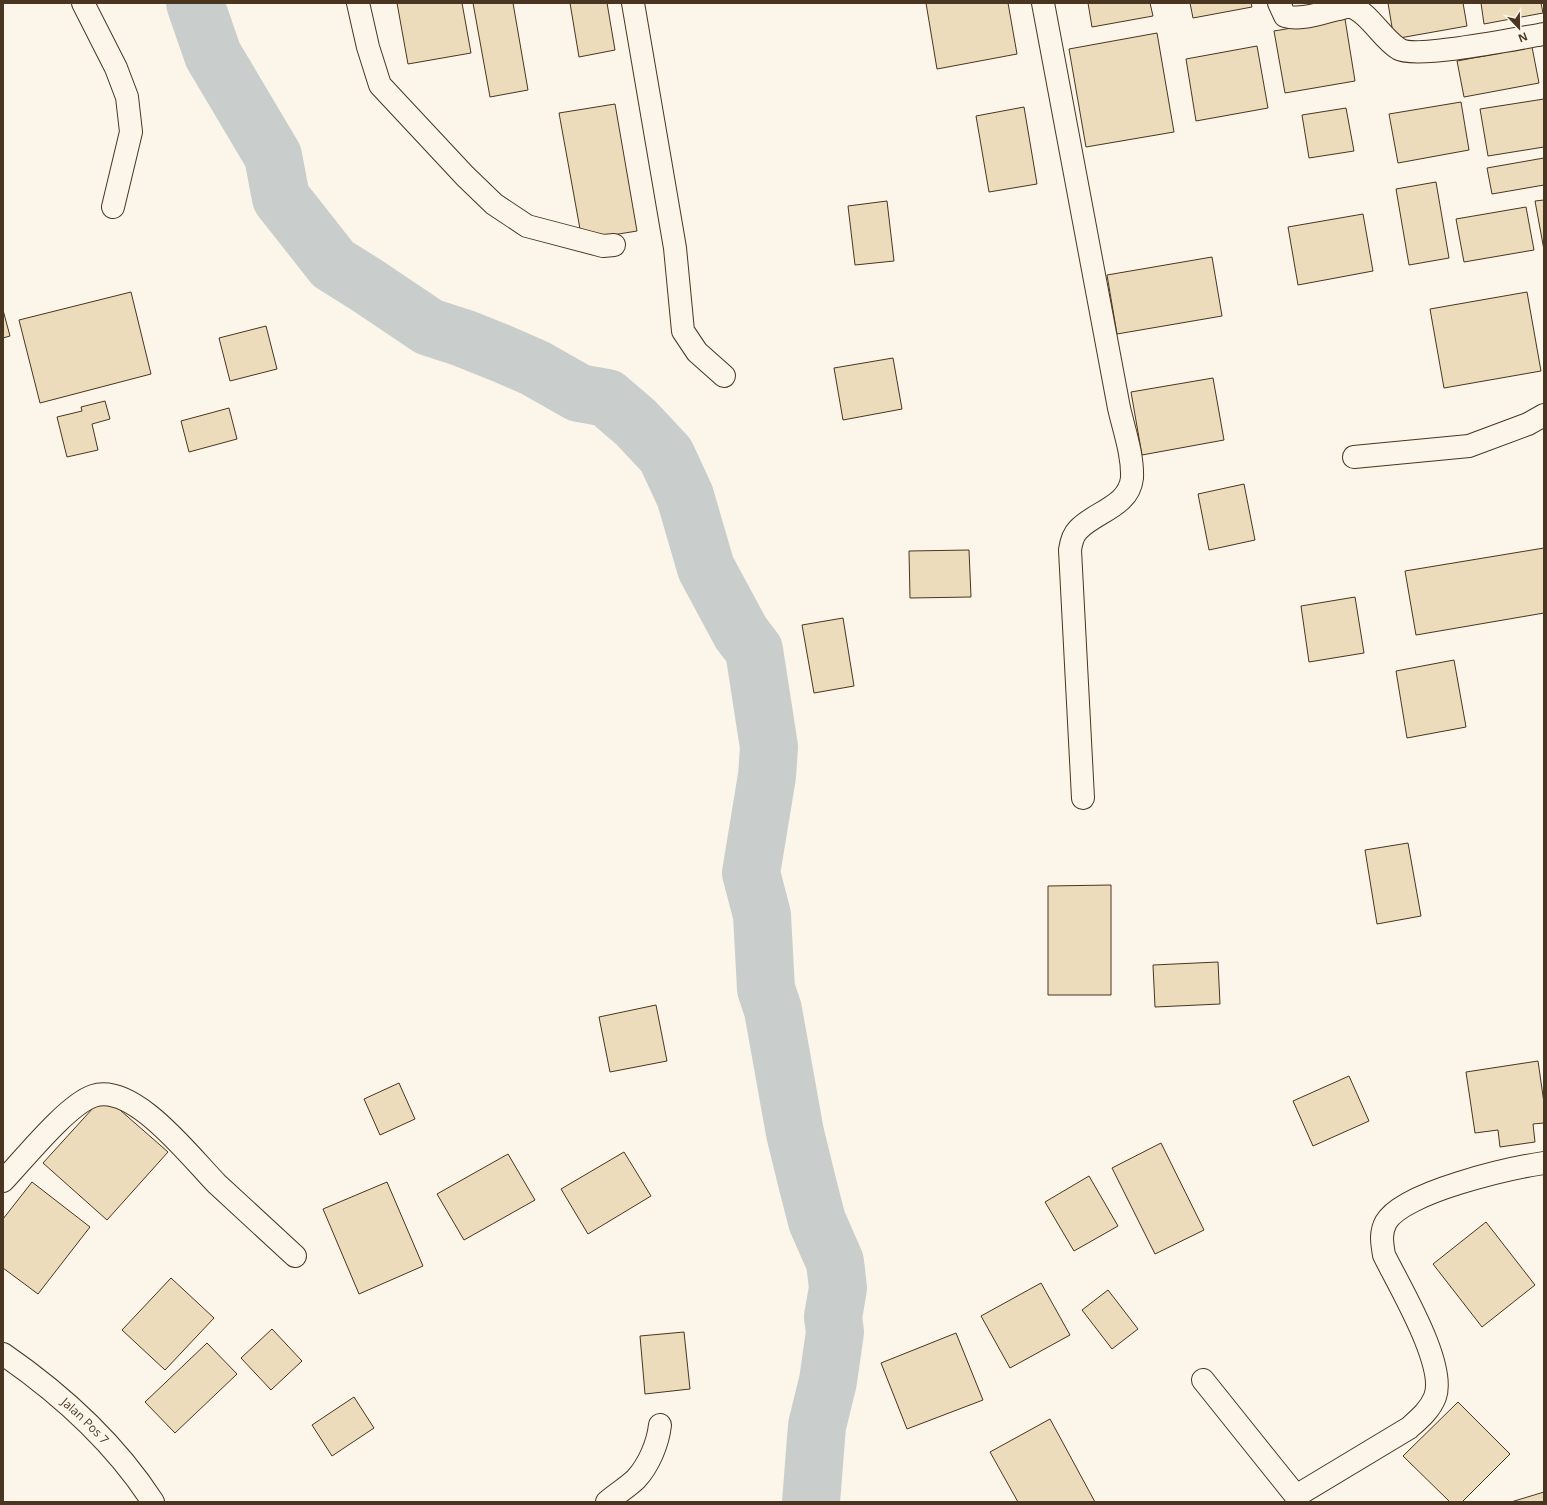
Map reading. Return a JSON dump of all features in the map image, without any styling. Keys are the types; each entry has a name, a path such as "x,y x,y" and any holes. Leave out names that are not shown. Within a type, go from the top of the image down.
{"street":[{"path":"82,3 116,68 127,97 131,132 113,206"},
{"path":"358,3 368,47 380,85 409,118 484,195 494,204 527,226 603,246 614,245"},
{"path":"633,3 675,248 683,331 697,352 724,376"},
{"path":"1043,3 1130,460 1132,479 1128,491 1122,498 1077,530 1070,550 1083,798"},
{"path":"1279,3 1285,16 1295,19 1350,7 1361,12 1387,40 1400,50 1418,52 1446,50 1544,34"},
{"path":"1354,457 1469,446 1528,424 1544,415"},
{"path":"3,1181 71,1110 93,1096 108,1094 127,1100 164,1126 216,1183 295,1256"},
{"path":"1203,1380 1290,1499 1409,1428 1424,1414 1435,1397 1437,1374 1431,1352 1384,1255 1381,1240 1387,1221 1398,1211 1420,1198 1462,1181 1544,1163"},
{"name":"Jalan Pos 7","path":"3,1354 80,1414 115,1452 153,1502"},
{"path":"607,1502 637,1478 652,1454 659,1435 660,1425"}],"building":[{"path":"397,3 462,3 471,53 408,64"},
{"path":"473,3 513,3 528,90 490,97"},
{"path":"570,3 607,3 615,50 579,57"},
{"path":"926,3 1008,3 1017,54 937,69"},
{"path":"1088,3 1150,3 1153,16 1092,27"},
{"path":"1190,3 1251,3 1252,7 1193,18"},
{"path":"1388,3 1463,3 1467,26 1394,39"},
{"path":"1481,3 1541,3 1543,13 1484,24"},
{"path":"1345,19 1355,81 1285,93 1274,31"},
{"path":"1157,33 1174,132 1086,147 1069,49"},
{"path":"1257,46 1268,108 1196,121 1186,59"},
{"path":"1532,47 1539,83 1464,97 1457,61"},
{"path":"1544,99 1544,147 1488,156 1480,109"},
{"path":"1461,102 1469,150 1398,163 1389,114"},
{"path":"615,104 637,231 582,240 559,113"},
{"path":"1024,107 1037,184 989,192 976,116"},
{"path":"1346,108 1354,151 1309,158 1302,115"},
{"path":"1544,158 1544,185 1492,194 1487,168"},
{"path":"1436,182 1449,258 1409,265 1396,189"},
{"path":"1544,200 1544,250 1535,201"},
{"path":"887,201 894,261 855,265 848,206"},
{"path":"1526,207 1534,250 1464,262 1456,219"},
{"path":"1363,214 1373,271 1298,285 1288,227"},
{"path":"1212,257 1222,316 1117,334 1107,275"},
{"path":"131,292 151,374 40,403 19,320"},
{"path":"1527,292 1541,371 1444,388 1430,309"},
{"path":"3,310 10,336 3,338"},
{"path":"266,326 277,369 230,381 219,338"},
{"path":"893,358 902,409 843,420 834,368"},
{"path":"1213,378 1224,440 1142,455 1131,392"},
{"path":"105,401 110,419 92,424 98,450 67,457 57,417 82,411 81,407"},
{"path":"229,408 237,439 189,452 181,421"},
{"path":"1244,484 1255,540 1209,550 1198,494"},
{"path":"1544,548 1544,613 1416,635 1405,571"},
{"path":"969,550 971,597 910,598 909,551"},
{"path":"1355,597 1364,653 1309,662 1301,606"},
{"path":"843,618 854,686 814,693 802,625"},
{"path":"1454,660 1466,727 1407,738 1396,671"},
{"path":"1408,843 1421,916 1377,924 1365,850"},
{"path":"1111,885 1111,995 1048,995 1048,886"},
{"path":"1218,962 1220,1004 1155,1007 1153,965"},
{"path":"656,1005 667,1061 610,1072 599,1017"},
{"path":"1538,1061 1544,1103 1544,1123 1533,1124 1535,1142 1500,1147 1498,1130 1475,1133 1466,1072"},
{"path":"1349,1076 1369,1121 1313,1146 1293,1101"},
{"path":"399,1083 415,1119 380,1135 364,1099"},
{"path":"104,1096 168,1152 107,1220 43,1163"},
{"path":"1161,1143 1204,1230 1155,1254 1112,1168"},
{"path":"624,1152 651,1196 588,1234 561,1189"},
{"path":"508,1154 535,1200 464,1240 437,1194"},
{"path":"1089,1176 1118,1226 1074,1251 1045,1202"},
{"path":"32,1182 90,1227 38,1294 3,1268 3,1219"},
{"path":"387,1182 423,1266 359,1294 323,1209"},
{"path":"1486,1222 1535,1285 1482,1327 1433,1264"},
{"path":"171,1278 214,1318 165,1370 122,1330"},
{"path":"1041,1283 1070,1335 1010,1368 981,1316"},
{"path":"1108,1290 1138,1329 1112,1349 1082,1310"},
{"path":"272,1329 302,1361 271,1390 241,1358"},
{"path":"684,1332 690,1389 645,1394 640,1336"},
{"path":"956,1333 983,1400 907,1429 881,1363"},
{"path":"207,1343 237,1374 175,1433 145,1402"},
{"path":"354,1397 374,1428 332,1456 312,1425"},
{"path":"1458,1402 1510,1454 1462,1502 1450,1502 1403,1456"},
{"path":"1050,1419 1095,1502 1018,1502 990,1452"},
{"path":"1544,1492 1544,1502 1511,1502"}],"waterway":[{"path":"195,3 213,55 273,156 281,198 333,264 429,327 463,338 535,368 579,393 607,398 636,423 666,455 685,496 706,568 741,633 754,650 769,747 767,776 751,873 762,915 766,989 773,1010 795,1133 817,1221 835,1262 838,1288 833,1317 835,1332 828,1381 817,1426 811,1502"}]}
